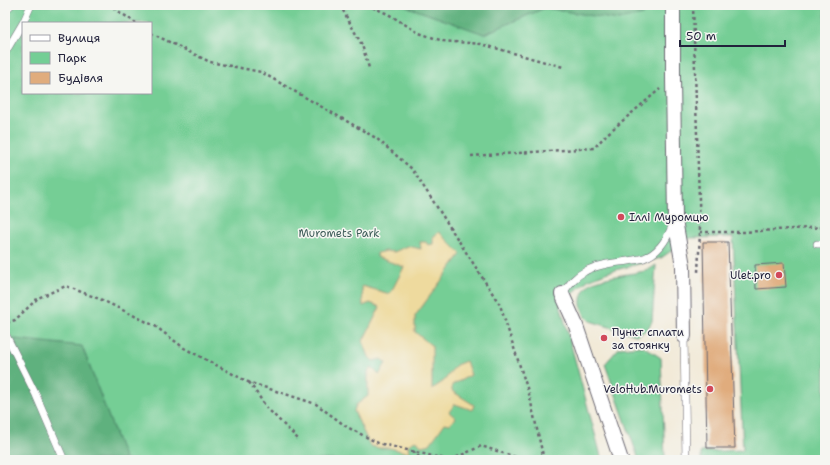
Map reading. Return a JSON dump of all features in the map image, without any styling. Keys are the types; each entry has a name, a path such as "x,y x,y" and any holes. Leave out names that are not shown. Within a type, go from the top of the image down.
{"street":[{"path":"673,5 675,220 683,266 684,336"},
{"path":"562,294 574,323 620,460"}],"lane":[{"path":"5,11 11,5"},
{"path":"23,22 31,5"},
{"path":"5,53 22,24"},
{"path":"562,294 573,280 583,272 594,267 645,258 653,253 661,246 669,234 675,220"},
{"path":"817,244 825,244"},
{"path":"5,332 36,395 64,460"},
{"path":"684,336 686,460"}],"path":[{"path":"109,5 134,22"},
{"path":"340,5 362,45 369,68"},
{"path":"367,5 388,14 419,33 443,41 481,44 563,67"},
{"path":"693,5 700,232 698,279"},
{"path":"152,33 210,62 261,72 376,138 412,170 500,305 529,394 544,460"},
{"path":"472,156 594,148 606,134 673,78"},
{"path":"700,232 743,232 825,227"},
{"path":"5,324 15,320 38,298 66,286 102,300 155,326 184,348 248,382 316,404 347,427 378,443 450,460 481,446 525,460"},
{"path":"248,382 267,408 299,440"},
{"path":"412,451 422,460"}],"green space":[{"name":"Muromets Park","path":"5,5 825,5 825,460 701,460 701,452 743,450 733,237 690,238 661,258 608,272 588,280 560,304 602,460 5,460"},
{"path":"402,5 650,5 643,15 618,20 545,8 484,34"},
{"path":"656,265 652,321 646,330 636,335 590,321 586,317 582,310 581,298 584,291 590,284 608,278 645,271"},
{"path":"5,338 82,346 125,460 5,460"},
{"path":"643,346 661,358 665,460 639,460 605,364 619,348"}],"sand":[{"path":"439,232 461,254 415,316 415,332 432,346 432,389 444,381 456,365 466,361 471,375 452,385 452,391 474,405 472,410 455,404 449,412 456,418 450,424 445,423 430,444 421,446 417,440 408,445 409,453 390,448 370,446 354,411 356,405 368,396 368,371 372,368 379,375 386,363 381,359 373,361 369,357 363,341 380,307 370,303 363,306 362,286 390,294 404,267 377,257 377,253 386,251 394,252 408,246 421,249 420,242 426,242 428,245 433,244 433,237"}],"building":[{"path":"703,242 728,242 735,448 707,448"},
{"path":"784,263 786,287 756,289 755,265"}],"place":[{"name":"Іллі Муромцю","path":"621,217"},
{"name":"Ulet.pro","path":"779,275"},
{"name":"Пункт сплати за стоянку","path":"604,338"},
{"name":"VeloHub.Muromets","path":"710,389"}]}
